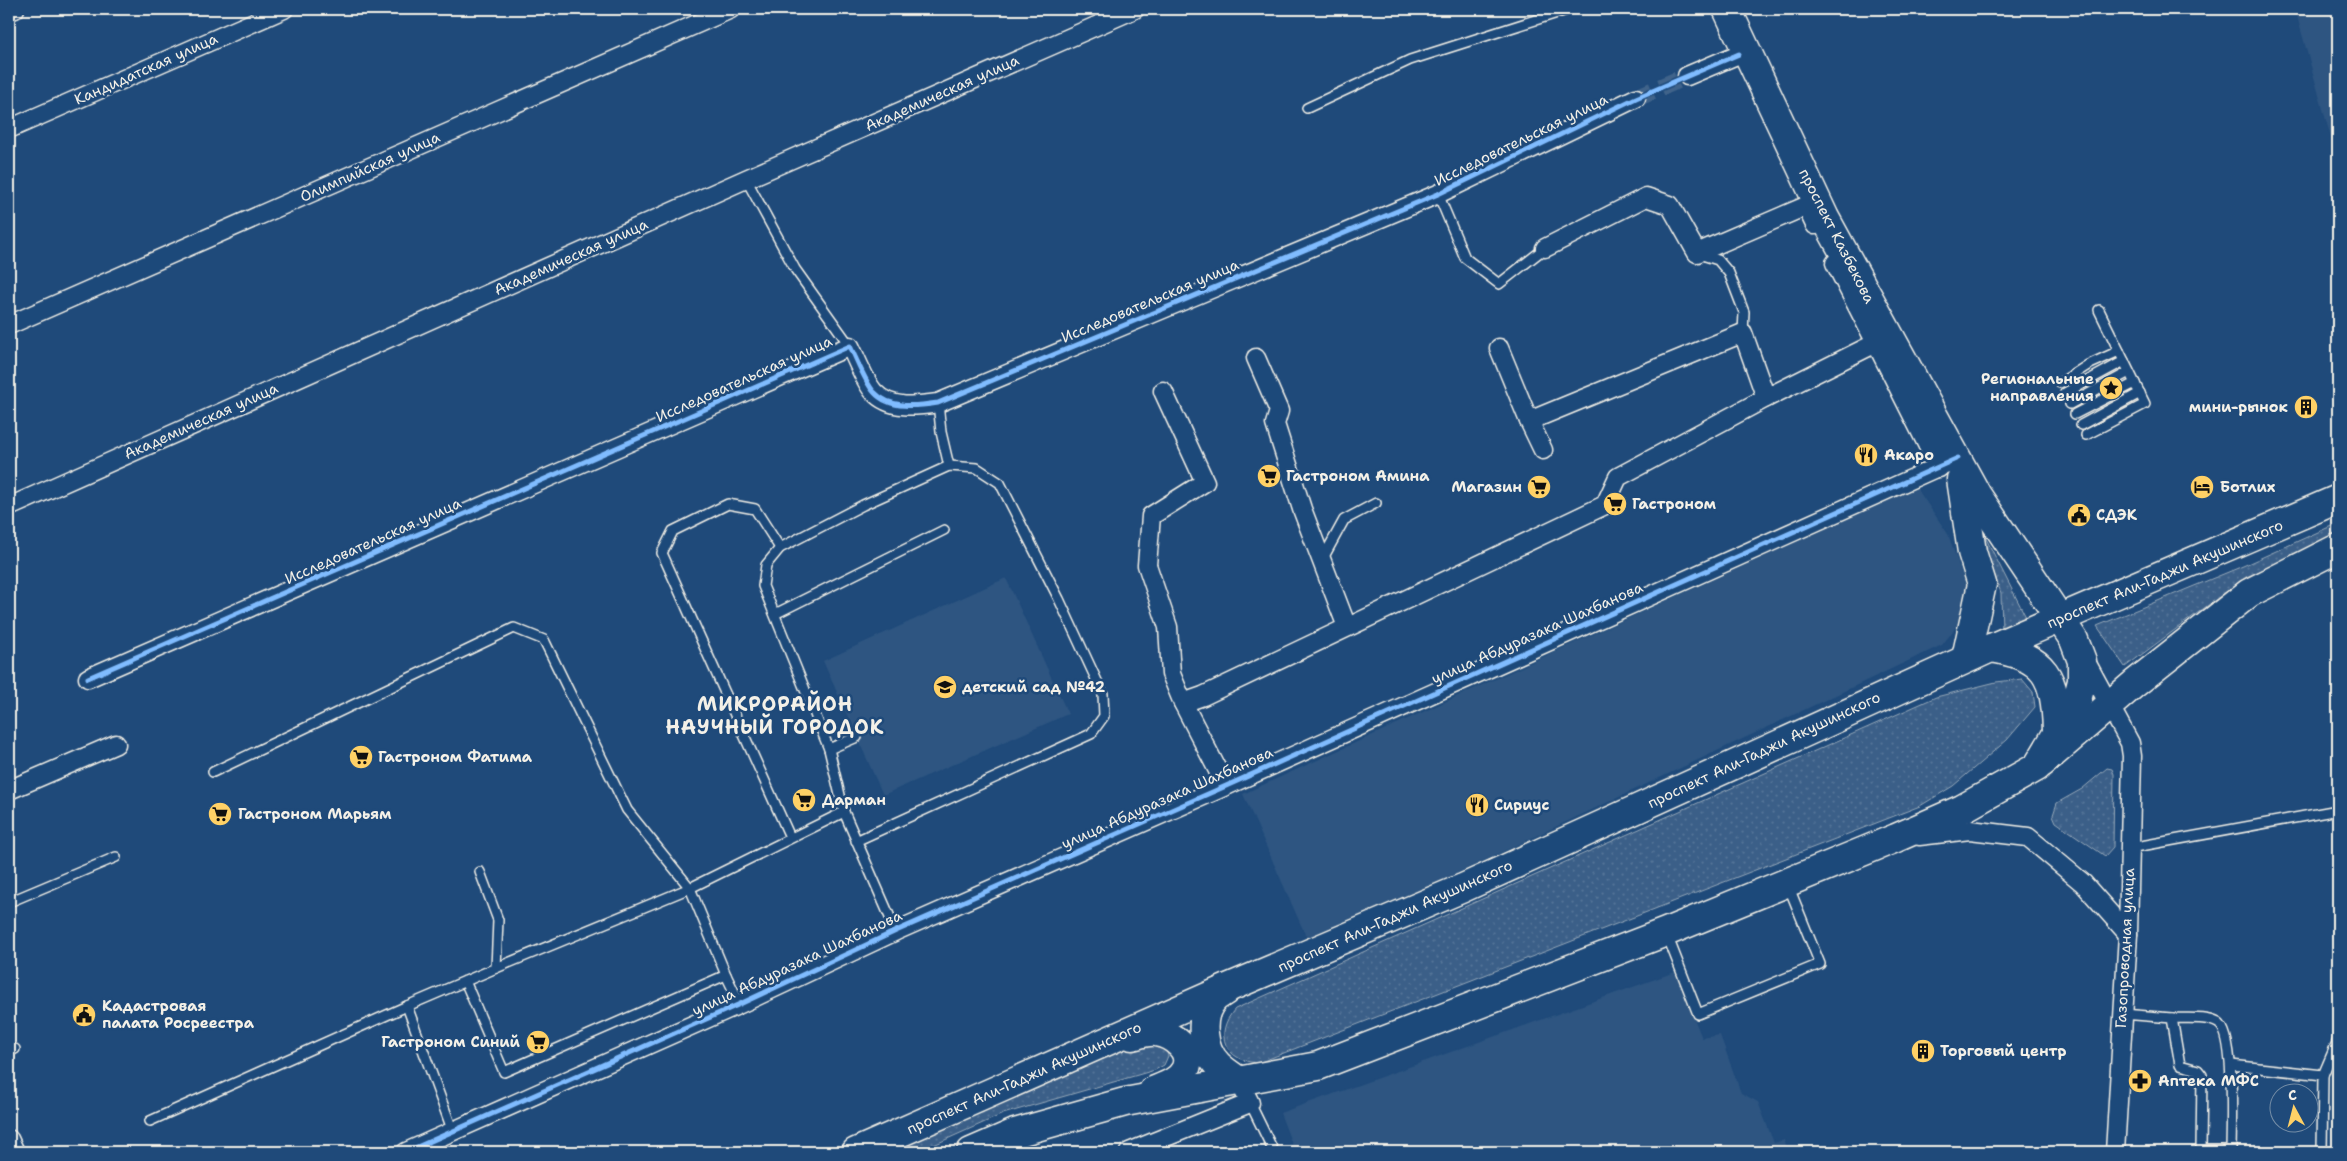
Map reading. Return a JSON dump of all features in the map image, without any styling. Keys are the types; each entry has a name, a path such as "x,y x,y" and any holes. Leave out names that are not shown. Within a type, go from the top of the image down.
{"main road":[{"name":"проспект Казбекова","path":"1727,9 1825,218 1949,463 1977,495 2068,629 2082,661 2082,681 2077,700 2036,767"},
{"path":"1949,463 1982,584 1979,653 2015,652 2044,670 2056,697 2057,730"},
{"name":"проспект Али-Гаджи Акушинского","path":"856,1152 1230,987 1463,888 1930,674 1979,653 2068,629 2338,499"},
{"path":"1125,1102 1245,1092 1326,1063 1666,932 1962,809 2036,767 2134,684 2250,593 2338,548"},
{"path":"1230,987 1212,1000 1204,1018 1204,1034 1206,1044 1218,1065 1245,1092"},
{"path":"972,1152 1015,1133 1125,1102 1174,1082 1186,1069 1187,1060 1183,1048 1178,1040 1166,1034 1154,1032 1111,1040"}],"street":[{"path":"9,11 15,9"},
{"name":"Кандидатская улица","path":"9,128 284,9"},
{"name":"Олимпийская улица","path":"9,324 731,9"},
{"name":"Академическая улица","path":"9,507 746,179 1135,9"},
{"path":"1717,9 1775,130 1806,206 1876,343 1949,463"},
{"path":"1687,76 1739,54"},
{"name":"Исследовательская улица","path":"88,678 850,346 874,393 889,401 912,407 938,403 1438,194 1636,98"},
{"path":"1546,248 1646,198 1670,205 1697,253 1806,206"},
{"path":"1529,421 1743,333 1766,398"},
{"path":"1183,704 1605,505 1618,477 1766,398 1876,343"},
{"path":"1499,348 1543,450"},
{"path":"1256,358 1278,411 1275,424 1302,509 1347,627"},
{"path":"1163,391 1205,482 1151,516 1147,565 1168,626 1171,674 1183,704 1226,786"},
{"name":"улица Абдуразака Шахбанова","path":"406,1152 740,1004 896,931 1226,786 1949,463"},
{"path":"2068,629 2110,705"},
{"name":"Газопроводная улица","path":"2110,705 2130,743 2132,770 2128,934 2115,1152"},
{"path":"9,790 116,744"},
{"path":"1896,838 1970,830 2028,837 2083,883 2128,934"},
{"path":"1129,1152 1245,1092"},
{"path":"9,1139 15,1152"}],"lane":[{"path":"1306,108 1410,60 1570,9"},
{"path":"746,179 795,269 850,346"},
{"path":"1438,194 1465,258 1499,284 1546,248"},
{"path":"1697,253 1718,260 1729,273 1744,312 1743,333"},
{"path":"2086,435 2145,404 2099,310"},
{"path":"2060,382 2088,365 2119,351"},
{"path":"2065,393 2124,361"},
{"path":"2070,404 2129,372"},
{"path":"2075,414 2134,383"},
{"path":"2081,425 2140,393"},
{"path":"938,403 941,432 949,466"},
{"path":"856,841 1091,734 1104,716 1103,694 1059,599 1000,483 977,468 949,466 863,505 780,548 766,565 764,586 830,749 844,812 856,841 896,931"},
{"path":"1322,561 1344,520 1376,503"},
{"path":"780,548 755,509 728,504 673,531 662,554 790,837"},
{"path":"775,614 944,530"},
{"path":"213,772 514,628 544,640 627,810 690,888 740,1004"},
{"path":"830,749 857,737"},
{"path":"2130,848 2338,810"},
{"path":"150,1121 406,1006 690,888 844,812"},
{"path":"9,902 116,857"},
{"path":"480,872 498,920 496,968"},
{"path":"1666,932 1698,1014 1820,964 1786,882"},
{"path":"466,981 504,1072 726,975"},
{"path":"406,1006 453,1132"},
{"path":"2123,1014 2211,1020 2220,1024 2225,1033 2231,1065 2231,1151 2201,1150 2202,1075 2198,1070 2180,1065 2172,1018"},
{"path":"2322,1152 2323,1074 2338,1040"},
{"path":"2231,1065 2323,1074"},
{"path":"1245,1092 1274,1152"}],"shaded area":[{"path":"2295,9 2338,9 2338,163"},
{"path":"1916,487 1948,534 1966,585 1965,616 1942,645 1309,943 1243,794"},
{"path":"1972,511 2031,627 2002,633 2001,593"},
{"path":"2338,523 2338,536 2246,577 2125,667 2097,626 2243,566"},
{"name":"детский сад №42","path":"1006,578 1068,714 883,795 823,661"},
{"path":"2022,679 2033,692 2035,707 2007,740 1953,786 1920,806 1258,1063 1237,1057 1230,1052 1226,1045 1224,1037 1225,1028 1228,1018 1235,1009 1936,697 1996,682"},
{"path":"2107,768 2112,769 2114,774 2113,847 2105,856 2056,822 2053,815 2057,803 2082,789"},
{"path":"1675,972 1702,1038 1720,1035 1741,1093 1758,1102 1774,1143 1784,1140 1789,1152 1295,1152 1280,1113"},
{"path":"1144,1040 1166,1048 1168,1056 1164,1065 1155,1070 1003,1114 918,1152 892,1152"}],"tunnel":[{"path":"1636,98 1687,76"}],"cycle path":[{"path":"88,678 850,346 868,383 881,398 888,402 904,405 938,403 1438,194 1636,98 1739,54"},
{"path":"406,1152 740,1004 896,931 1226,786 1958,458"}],"place":[{"name":"Региональные направления","path":"2111,388"},
{"name":"мини-рынок","path":"2306,407"},
{"name":"Акаро","path":"1866,455"},
{"name":"Гастроном Амина","path":"1269,476"},
{"name":"Магазин","path":"1539,487"},
{"name":"Ботлих","path":"2202,487"},
{"name":"Гастроном","path":"1615,504"},
{"name":"СДЭК","path":"2079,515"},
{"name":"детский сад №42","path":"945,687"},
{"name":"Гастроном Фатима","path":"361,757"},
{"name":"Дарман","path":"804,800"},
{"name":"Сириус","path":"1477,805"},
{"name":"Гастроном Марьям","path":"220,814"},
{"name":"Кадастровая палата Росреестра","path":"84,1015"},
{"name":"Гастроном Синий","path":"538,1042"},
{"name":"Торговый центр","path":"1923,1051"},
{"name":"Аптека МФС","path":"2140,1081"}],"district":[{"name":"МИКРОРАЙОН НАУЧНЫЙ ГОРОДОК","path":"775,716"}]}
